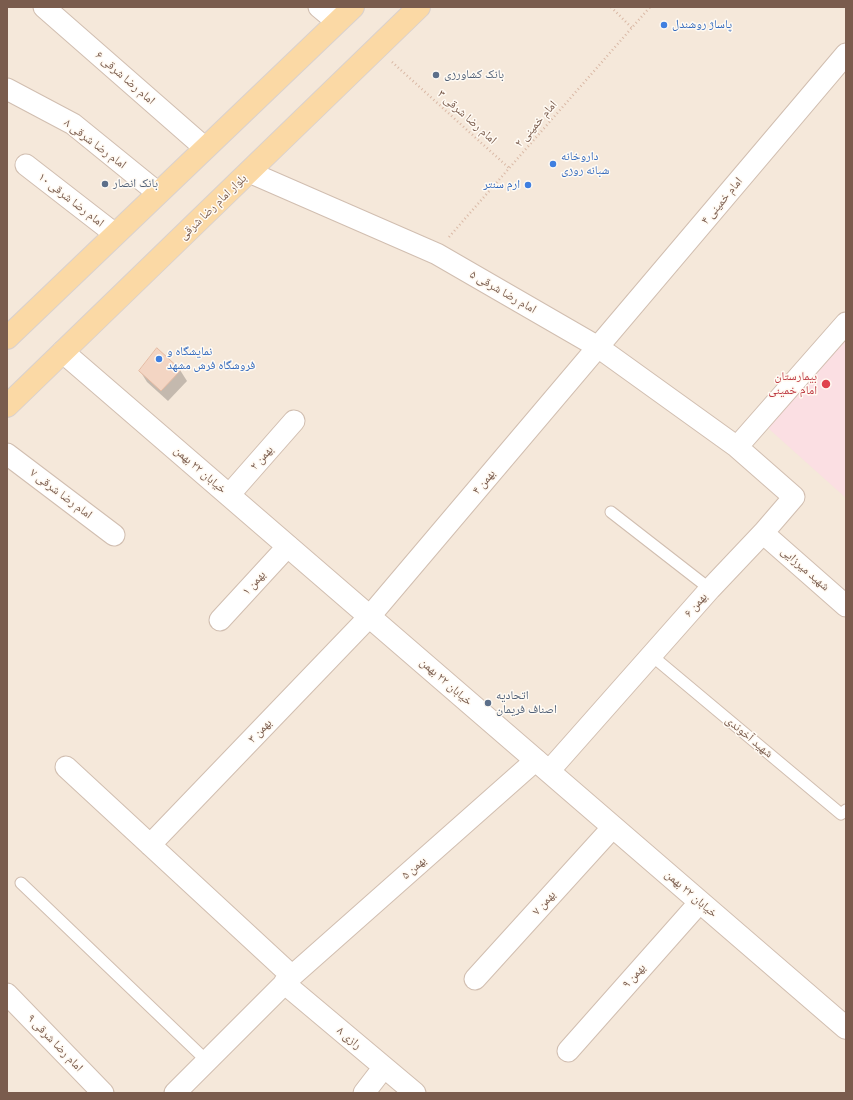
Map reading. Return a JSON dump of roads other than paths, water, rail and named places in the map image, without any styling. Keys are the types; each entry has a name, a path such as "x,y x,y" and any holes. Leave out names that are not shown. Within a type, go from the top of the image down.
{"main road":[{"path":"10,330 116,234 353,7"},
{"name":"بلوار امام رضا شرقی","path":"7,406 419,7"}],"street":[{"name":"امام رضا شرقی ۶","path":"44,7 205,148"},
{"path":"319,7 337,22"},
{"name":"امام خمینی ۴","path":"598,347 846,54"},
{"name":"امام رضا شرقی ۸","path":"7,89 73,124 158,193"},
{"name":"امام رضا شرقی ۱۰","path":"26,165 116,234"},
{"name":"امام رضا شرقی ۵","path":"249,172 437,254 598,347 737,446"},
{"path":"737,446 846,322"},
{"name":"بهمن ۴","path":"370,616 598,347"},
{"name":"خیابان ۲۲ بهمن","path":"63,352 846,1028"},
{"name":"بهمن ۲","path":"229,495 294,421"},
{"name":"بهمن ۶","path":"542,766 652,655 794,497 737,446"},
{"name":"امام رضا شرقی ۷","path":"7,454 114,535"},
{"name":"شهید میرزایی","path":"763,533 846,606"},
{"name":"بهمن ۱","path":"220,620 288,546"},
{"name":"بهمن ۳","path":"150,845 370,616"},
{"name":"بهمن ۵","path":"175,1093 288,979 542,766"},
{"name":"رازی ۸","path":"66,767 150,845 288,979 384,1067 415,1093"},
{"name":"بهمن ۷","path":"475,979 613,827"},
{"name":"بهمن ۹","path":"568,1051 700,902"},
{"name":"امام رضا شرقی ۹","path":"7,994 103,1093"},
{"path":"364,1093 384,1067"}],"lane":[{"path":"611,512 710,589"},
{"name":"شهید آخوندی","path":"652,655 841,814 846,810"},
{"path":"21,883 207,1061"}],"place":[{"name":"پاساژ روشندل","path":"664,25"},
{"name":"بانک کشاورزی","path":"436,75"},
{"name":"داروخانه شبانه روزی","path":"553,164"},
{"name":"بانک انصار","path":"105,184"},
{"name":"ارم سنتر","path":"528,185"},
{"name":"نمایشگاه و فروشگاه فرش مشهد","path":"159,359"},
{"name":"بیمارستان امام خمینی","path":"826,384"},
{"name":"اتحادیه اصناف فریمان","path":"488,703"}]}
